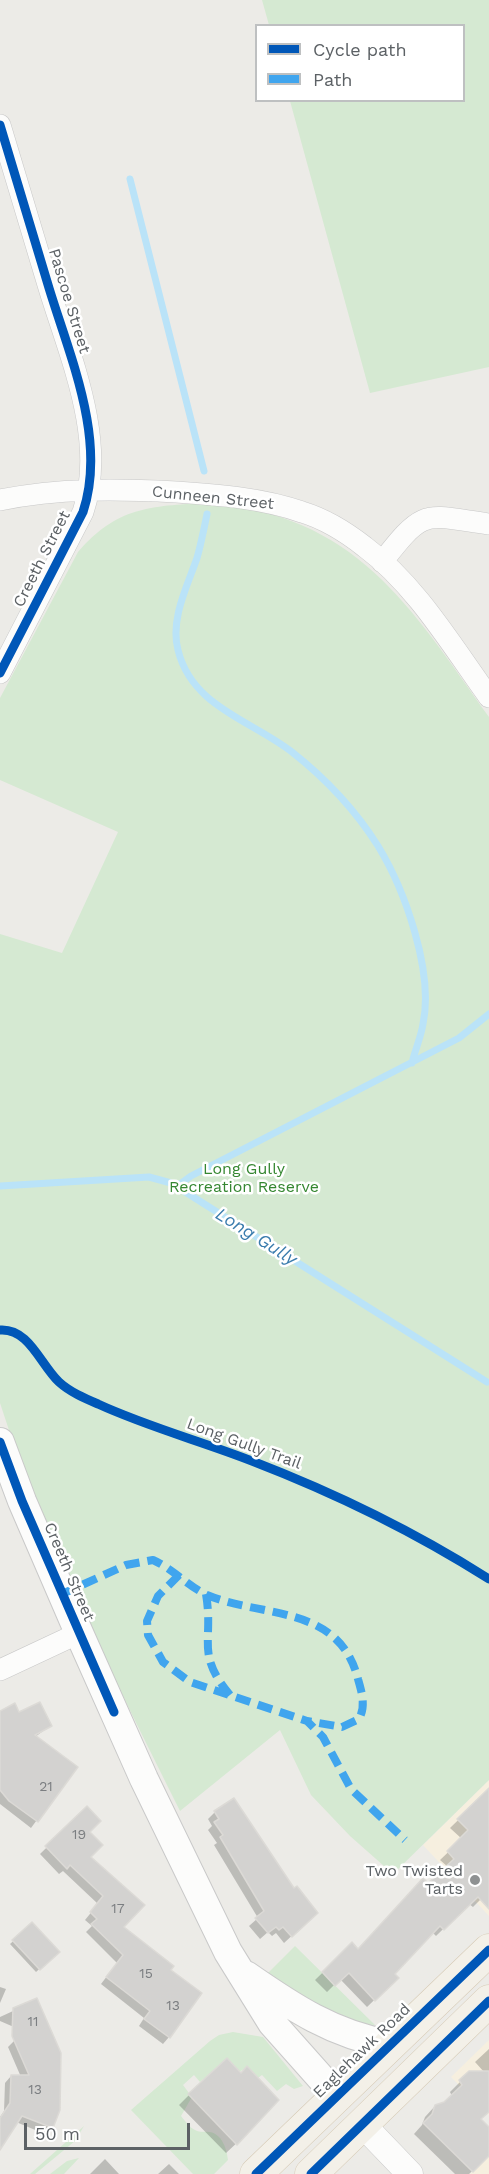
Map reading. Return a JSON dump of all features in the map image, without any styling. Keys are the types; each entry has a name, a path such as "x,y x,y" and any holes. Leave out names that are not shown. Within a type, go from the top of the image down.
{"main road":[{"name":"Creeth Street","path":"0,1442 22,1502 78,1633 154,1800 237,1969 272,2023 363,2125"},
{"name":"Eaglehawk Road","path":"256,2174 489,1950"},
{"path":"237,1969 288,2004 329,2027 355,2038 389,2044"},
{"path":"311,2174 489,2001"}],"street":[{"name":"Pascoe Street","path":"0,126 5,160 79,386 91,451 91,489"},
{"name":"Cunneen Street","path":"0,500 91,489 194,493 273,503 327,522 366,547 382,561 425,610 489,697"},
{"name":"Creeth Street","path":"0,673 83,512 91,489"},
{"path":"382,561 411,526 426,518 439,517 489,525"},
{"path":"0,1670 78,1633"},
{"name":"Creeth Street","path":"363,2125 410,2174"}],"shaded area":[{"path":"489,1780 489,1916 423,1845"},
{"path":"489,2040 489,2115 451,2077"},
{"path":"489,2155 489,2174 470,2174"}],"green space":[{"path":"262,0 489,0 489,367 370,393 290,102 465,102 465,24 269,24"},
{"name":"Long Gully Recreation Reserve","path":"206,503 258,511 302,525 341,546 374,572 404,603 433,638 489,717 489,1780 393,1874 350,1836 311,1795 280,1730 180,1811 59,1559 18,1456 0,1403 0,934 62,953 118,832 0,780 0,698 78,552 92,537 121,518 136,512 151,508"},
{"path":"295,1946 375,2025 345,2024 265,1976"},
{"path":"233,2032 263,2037 303,2086 294,2089 286,2084 277,2091 262,2075 258,2078 247,2067 236,2073 211,2076 200,2082 194,2075 183,2085 192,2097 181,2116 195,2130 214,2133 218,2136 225,2147 228,2160 214,2174 193,2174 131,2110 210,2041 219,2035"},
{"path":"84,2126 75,2141 35,2174 30,2174"},
{"path":"79,2158 64,2174 50,2174 67,2161"}],"building":[{"path":"40,1702 52,1726 35,1735 78,1767 38,1822 9,1801 0,1790 0,1711 15,1703 19,1712"},
{"path":"489,1788 489,1909 478,1897 444,1930 440,1926 395,1974 399,1978 375,2001 349,1973 335,1986 322,1972 352,1942 358,1949 423,1878 428,1883 454,1859 447,1851 468,1830 457,1819"},
{"path":"234,1798 294,1888 297,1886 318,1913 292,1937 283,1927 279,1930 276,1927 268,1933 255,1918 264,1911 220,1837 223,1835 214,1822 219,1819 214,1811"},
{"path":"87,1806 101,1821 90,1832 103,1845 91,1857 145,1905 124,1927 174,1966 171,1970 202,1993 170,2038 144,2019 150,2011 106,1977 123,1955 91,1924 97,1919 90,1912 103,1896 70,1865 67,1869 45,1846"},
{"path":"32,1922 60,1952 40,1970 12,1940"},
{"path":"37,1998 61,2053 60,2110 53,2128 22,2116 0,2150 0,2118 10,2103 11,2075 29,2075 12,2036 13,2008"},
{"path":"227,2058 241,2073 247,2066 279,2100 237,2145 188,2094"},
{"path":"469,2071 489,2071 489,2112 481,2119 489,2127 489,2156 473,2172 423,2123 432,2114 435,2105 444,2102 462,2085 459,2080"}],"waterway":[{"path":"130,179 204,471"},
{"path":"207,514 176,627 178,650 185,669 209,699 292,752 316,773 350,808 378,846 407,908 421,956 425,1003 422,1029 412,1063"},
{"path":"176,1187 191,1176 459,1038 489,1014"},
{"name":"Long Gully","path":"0,1186 149,1177 171,1183 487,1382"}],"marked path":[{"path":"62,1594 126,1565 153,1560 207,1595 296,1618 316,1626 334,1637 348,1655 363,1699 359,1719 342,1727 307,1721"},
{"path":"179,1575 158,1596 147,1621 148,1635 163,1662 190,1682 307,1721 323,1737 351,1789 405,1840"},
{"path":"206,1594 209,1657 219,1681 230,1695"}],"cycle path":[{"path":"0,125 83,399 91,456 89,485 83,512 0,673"},
{"name":"Long Gully Trail","path":"0,1330 19,1335 33,1348 52,1375 77,1394 136,1420 233,1454 314,1486 403,1529 489,1579"},
{"path":"0,1442 22,1501 114,1712"},
{"path":"256,2174 489,1950"},
{"path":"311,2174 489,2001"}],"place":[{"name":"Two Twisted Tarts","path":"475,1880"}]}
